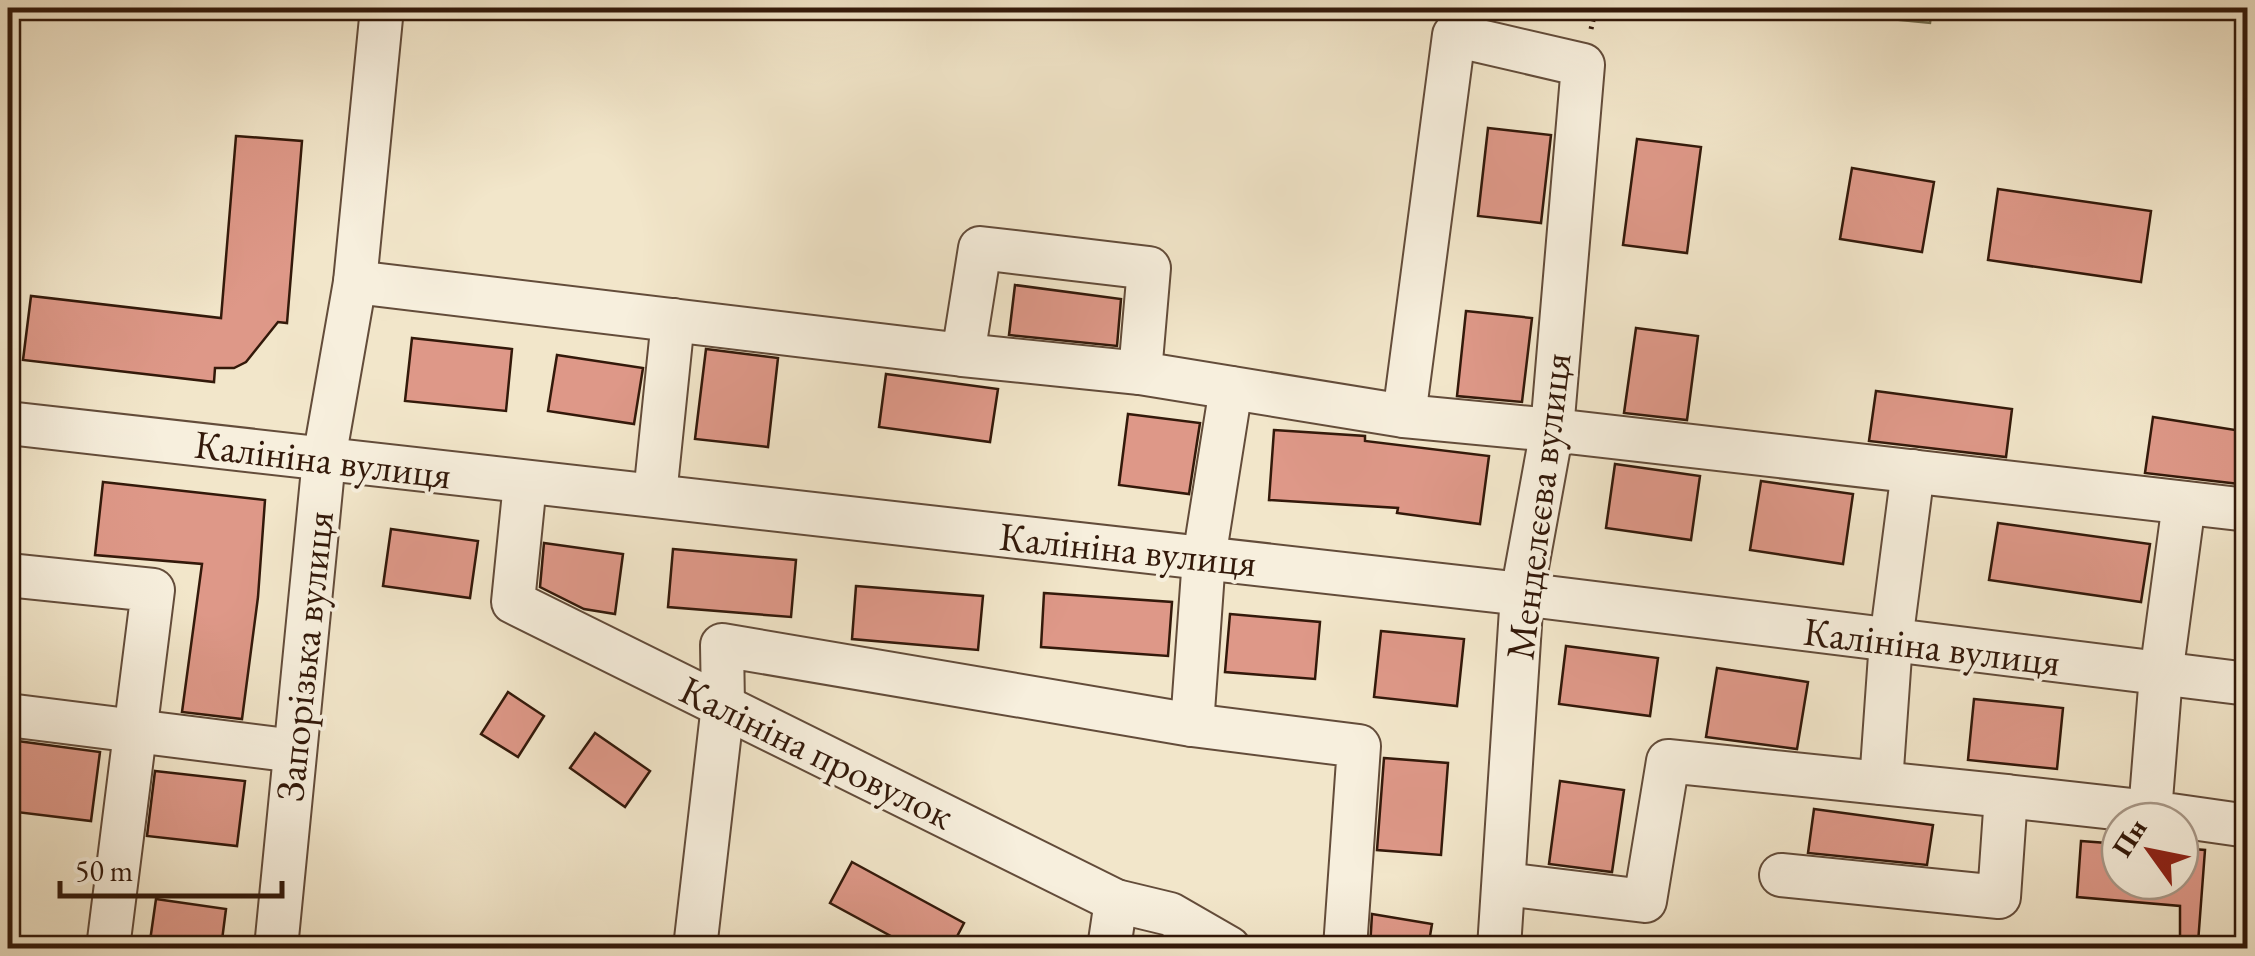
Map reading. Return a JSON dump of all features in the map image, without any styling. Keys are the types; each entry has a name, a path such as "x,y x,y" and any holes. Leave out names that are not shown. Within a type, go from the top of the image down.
{"street":[{"name":"Запорізька вулиця","path":"276,948 324,458 354,282 382,8"},
{"name":"Менделєєва вулиця","path":"1404,416 1454,35 1582,64 1552,430 1522,594 1499,948"},
{"path":"963,355 980,248 1148,268 1140,372"},
{"path":"354,282 963,355 1140,372 1404,416 2248,510"},
{"path":"656,495 673,320"},
{"path":"1192,725 1204,558 1231,388"},
{"name":"Калініна вулиця","path":"8,424 1522,594 2248,684"},
{"path":"1881,783 1891,641 1914,471"},
{"name":"Калініна провулок","path":"525,483 513,602 1116,901 1170,914 1229,948"},
{"path":"2151,801 2161,675 2184,503"},
{"path":"8,575 153,590 108,948"},
{"path":"696,948 723,705 722,644 1192,725 1359,746 1345,948"},
{"path":"8,715 294,751"},
{"path":"1504,884 1645,902 1668,761 2100,806"},
{"path":"1780,875 2000,897 2006,796"},
{"path":"2200,819 2248,826"},
{"path":"1109,948 1116,901"}],"green space":[{"path":"1778,8 1932,8 1930,23"}],"building":[{"path":"1488,128 1551,135 1541,223 1478,216"},
{"path":"236,136 302,141 287,323 278,322 246,362 234,368 215,368 214,382 23,360 31,296 221,318"},
{"path":"1637,139 1701,147 1687,253 1623,245"},
{"path":"1852,168 1934,182 1922,252 1840,239"},
{"path":"1998,189 2151,211 2141,282 1988,260"},
{"path":"1015,285 1121,299 1117,346 1009,335"},
{"path":"1466,311 1532,318 1522,402 1457,396"},
{"path":"1636,328 1698,336 1687,420 1624,413"},
{"path":"412,338 512,349 506,411 405,401"},
{"path":"706,349 778,358 768,447 695,439"},
{"path":"557,355 643,368 634,424 548,411"},
{"path":"886,374 998,389 990,442 879,427"},
{"path":"1876,391 2012,409 2006,457 1869,441"},
{"path":"1128,414 1200,423 1189,494 1119,485"},
{"path":"2153,417 2248,432 2248,485 2145,473"},
{"path":"1274,430 1365,436 1365,441 1489,456 1480,524 1397,513 1398,508 1269,500"},
{"path":"1615,464 1700,476 1691,540 1606,528"},
{"path":"1761,481 1853,494 1843,564 1750,550"},
{"path":"103,482 265,500 258,597 242,719 182,712 202,564 95,555"},
{"path":"1998,523 2150,544 2141,602 1989,580"},
{"path":"391,529 478,541 470,598 383,586"},
{"path":"544,543 623,554 615,614 584,609 540,587"},
{"path":"673,549 796,560 791,617 668,607"},
{"path":"856,586 983,596 978,650 852,639"},
{"path":"1044,593 1172,602 1168,656 1041,647"},
{"path":"1230,614 1320,622 1315,679 1225,672"},
{"path":"1381,631 1464,639 1457,706 1374,697"},
{"path":"1566,646 1658,658 1650,716 1559,704"},
{"path":"1717,668 1808,682 1797,749 1706,737"},
{"path":"508,692 544,716 518,757 481,734"},
{"path":"1974,699 2063,708 2057,769 1968,760"},
{"path":"595,733 650,771 625,807 570,768"},
{"path":"10,740 100,752 91,821 8,811"},
{"path":"1384,758 1448,763 1441,855 1377,850"},
{"path":"155,771 245,781 237,846 147,836"},
{"path":"1560,781 1624,790 1612,872 1549,864"},
{"path":"1814,809 1933,825 1927,865 1808,853"},
{"path":"2081,841 2100,842 2100,899 2077,897"},
{"path":"2200,850 2205,850 2198,943 2180,942 2180,906 2123,901 2200,901"},
{"path":"852,862 964,923 951,948 913,948 830,903"},
{"path":"156,899 226,909 221,948 149,948"},
{"path":"1372,914 1432,924 1428,948 1370,948"}]}
